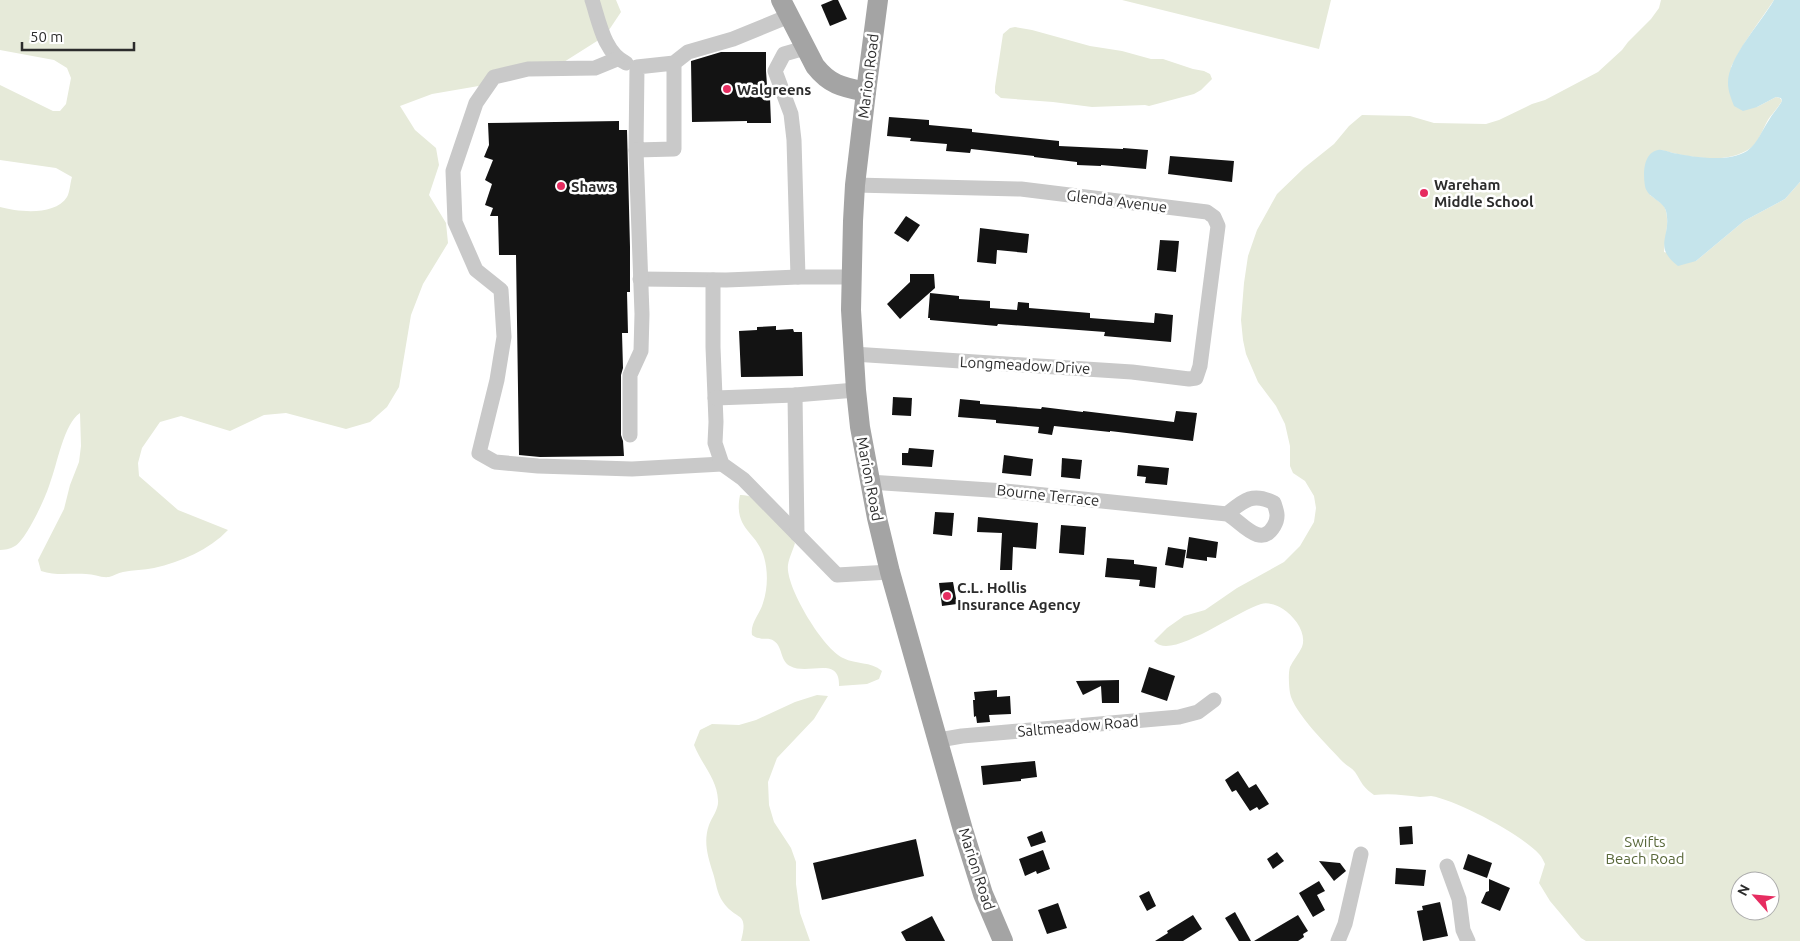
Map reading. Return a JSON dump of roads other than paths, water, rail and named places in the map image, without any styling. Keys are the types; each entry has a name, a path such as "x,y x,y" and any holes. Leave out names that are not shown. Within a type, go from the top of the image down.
{"main road":[{"name":"Marion Road","path":"878,0 855,185 851,310 856,390 869,482 890,572 963,830 983,894 1003,941"},
{"path":"785,8 805,48 822,75 840,87 866,92"}],"street":[{"path":"592,0 604,37 617,59 637,67 674,63 688,52 733,39 785,8"},
{"path":"798,277 794,140 791,114 776,71 784,54 805,48"},
{"path":"617,59 595,68 528,69 494,77 476,103 453,171 455,222 476,270 501,290 504,337 497,380 479,453 495,462 538,466 632,469 722,464"},
{"path":"636,150 674,149 674,63"},
{"path":"630,435 630,375 641,351 642,314 636,150 637,67"},
{"name":"Glenda Avenue","path":"855,185 1020,189 1207,212 1214,216 1218,226 1200,366 1196,378"},
{"path":"640,279 726,280 852,277"},
{"path":"713,280 712,347 715,443 722,464 744,479 837,575 890,572"},
{"name":"Longmeadow Drive","path":"854,354 1132,372 1189,379 1196,378"},
{"path":"715,398 795,395 856,390"},
{"path":"795,395 797,534"},
{"name":"Bourne Terrace","path":"869,482 1005,491 1227,514"},
{"name":"Saltmeadow Road","path":"939,740 962,736 1179,718 1198,712 1214,700"},
{"path":"1338,941 1345,924 1361,854"},
{"path":"1446,866 1459,899 1463,930 1468,941"}],"water":[{"path":"1774,0 1800,0 1800,182 1785,199 1744,221 1696,261 1678,266 1670,259 1664,247 1667,228 1666,211 1662,204 1646,190 1645,165 1649,155 1660,150 1681,155 1721,158 1739,155 1747,151 1754,144 1782,101 1781,98 1776,97 1757,107 1743,111 1734,106 1729,92 1729,73 1739,51"}],"place":[{"name":"Walgreens","path":"727,89"},
{"name":"Shaws","path":"561,186"},
{"name":"Wareham Middle School","path":"1424,193"},
{"name":"C.L. Hollis Insurance Agency","path":"947,596"}],"park label":[{"name":"Swifts Beach Road","path":"1645,850"}]}
